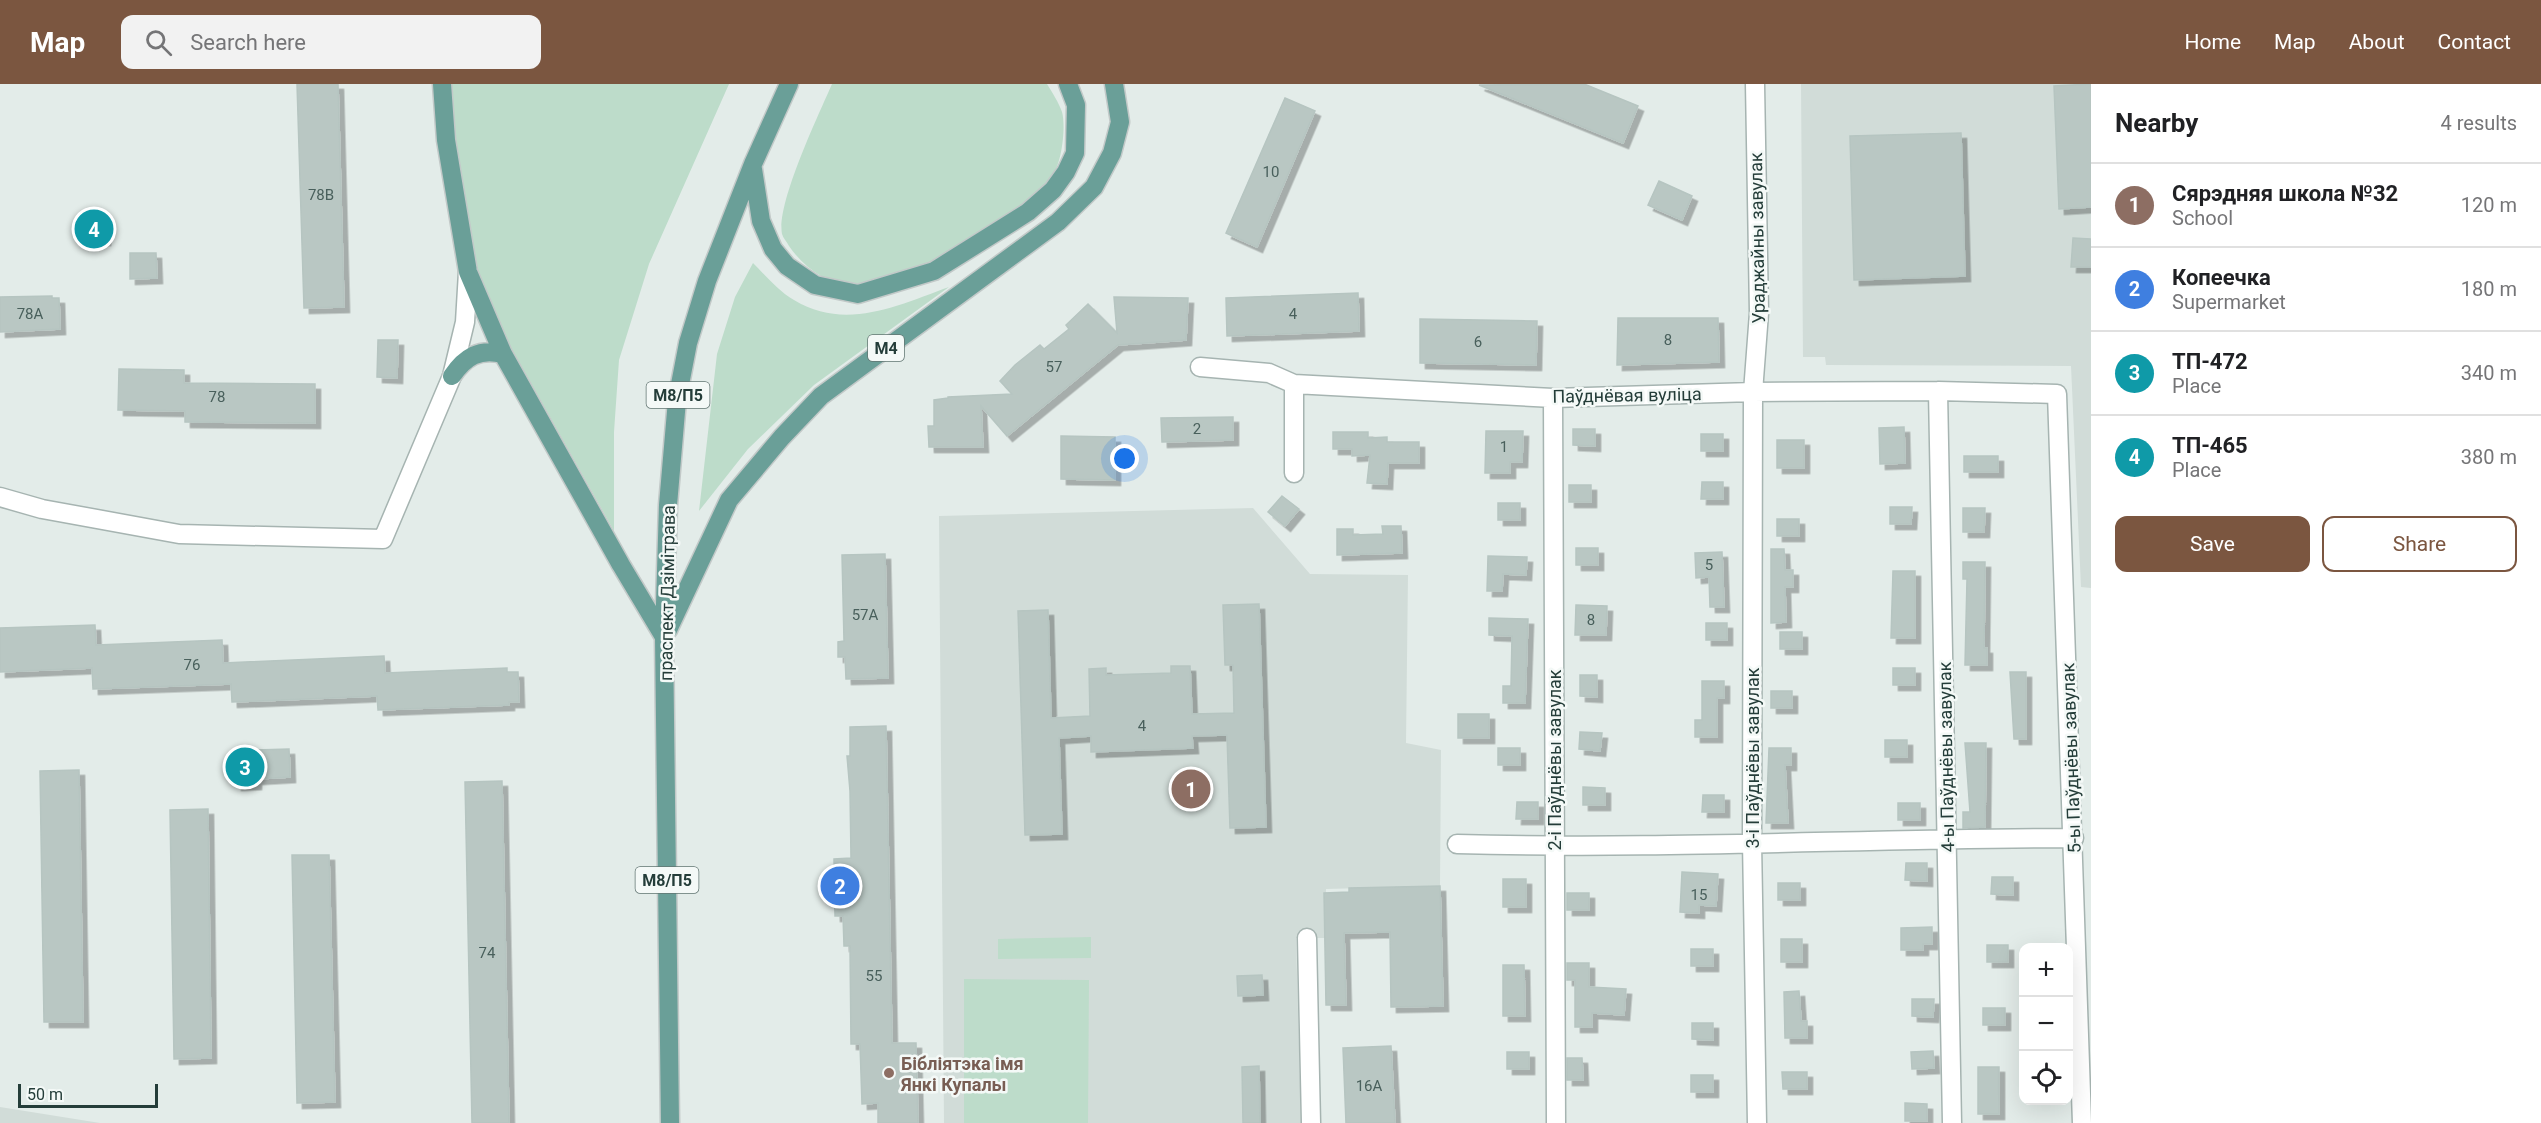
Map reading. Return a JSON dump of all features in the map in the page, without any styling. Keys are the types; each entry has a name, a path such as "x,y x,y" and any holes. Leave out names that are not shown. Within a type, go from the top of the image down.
{"main road":[{"path":"442,84 446,140 468,272 503,354 664,637"},
{"name":"праспект Дзімітрава","path":"670,1123 664,637 668,505 677,400 688,343 707,281 753,164 789,84"},
{"path":"753,164 757,208 773,249 787,266 815,285 858,294 934,271 1028,212 1053,190 1066,172 1075,153 1076,105 1068,84"},
{"name":"М4","path":"664,637 729,500 805,412 821,396 1058,222 1094,188 1112,153 1120,122 1114,84"},
{"path":"452,376 460,364 475,354 484,351 503,354"}],"street":[{"name":"Ураджайны завулак","path":"1753,392 1759,313 1755,84"},
{"path":"0,497 42,509 179,534 383,538 452,376 465,322 468,272"},
{"name":"Паўднёвая вуліца","path":"1200,367 1269,373 1294,384 1553,398 1753,392 1938,391 2057,394"},
{"path":"1294,384 1294,473"},
{"name":"4-ы Паўднёвы завулак","path":"1938,391 1952,1123"},
{"name":"3-і Паўднёвы завулак","path":"1753,392 1752,842 1757,1123"},
{"name":"5-ы Паўднёвы завулак","path":"2057,394 2082,1123"},
{"name":"2-і Паўднёвы завулак","path":"1553,398 1556,1123"},
{"path":"1457,844 1554,847 1947,838 2074,838"},
{"path":"1307,938 1311,1123"}],"shaded area":[{"path":"1801,84 2091,84 2091,588 2081,587 2071,366 1826,365 1825,357 1803,357"},
{"path":"1253,508 1310,574 1408,575 1406,743 1441,750 1440,886 1326,889 1325,938 1296,938 1301,1123 944,1123 939,516"},
{"path":"0,1107 100,1123 0,1123"}],"green space":[{"path":"449,84 729,84 649,264 619,360 614,432 614,531 509,344 475,265 457,191"},
{"path":"832,84 1047,84 1059,105 1063,118 1059,161 1049,179 1023,206 964,246 893,280 872,286 856,287 836,283 826,279 802,262 782,234 785,202 792,181"},
{"path":"753,263 772,283 794,300 813,309 832,314 852,315 891,308 949,287 814,385 748,449 699,511 717,354 735,297"},
{"path":"1091,937 1091,958 998,959 998,939"},
{"path":"964,979 1089,980 1088,1123 964,1123"}],"building":[{"path":"297,84 338,84 344,307 304,308"},
{"path":"1584,84 1638,106 1623,143 1479,85"},
{"path":"2091,84 2091,207 2059,209 2054,86"},
{"path":"1285,98 1315,111 1257,247 1226,233"},
{"path":"1961,133 1965,276 1854,280 1850,136"},
{"path":"1659,181 1692,196 1682,220 1648,205"},
{"path":"84,218 106,219 105,240 83,239"},
{"path":"2073,238 2091,239 2091,267 2071,267"},
{"path":"130,253 156,253 157,278 130,279"},
{"path":"1358,293 1359,331 1227,336 1226,298"},
{"path":"52,296 52,298 59,298 60,329 0,332 0,297"},
{"path":"1114,297 1188,298 1186,340 1118,345 1007,436 981,406 983,447 929,447 928,426 934,426 934,400 948,397 1012,394 1000,381 1015,365 1040,345 1044,349 1069,329 1066,325 1088,304 1117,333"},
{"path":"1618,318 1718,318 1719,362 1617,365"},
{"path":"1420,319 1537,321 1536,365 1420,363"},
{"path":"378,340 398,340 397,378 377,377"},
{"path":"119,369 184,370 184,383 315,384 315,423 185,422 185,411 118,410"},
{"path":"1233,417 1233,440 1162,442 1161,418"},
{"path":"1904,427 1905,463 1880,464 1879,428"},
{"path":"1573,429 1595,429 1595,446 1573,445"},
{"path":"1486,431 1523,431 1522,462 1510,462 1510,473 1485,473"},
{"path":"1333,432 1368,432 1368,438 1387,437 1387,442 1419,442 1419,463 1388,463 1387,484 1367,483 1370,455 1352,456 1352,449 1333,449"},
{"path":"1701,434 1723,434 1723,451 1701,451"},
{"path":"1061,436 1115,437 1115,480 1061,479"},
{"path":"1777,440 1804,440 1804,468 1777,468"},
{"path":"1964,456 1998,456 1998,472 1964,472"},
{"path":"1702,482 1723,482 1723,499 1701,499"},
{"path":"1569,485 1591,485 1591,502 1569,502"},
{"path":"1282,496 1299,509 1285,526 1268,512"},
{"path":"1498,503 1520,503 1520,520 1498,520"},
{"path":"1890,507 1912,507 1911,524 1890,524"},
{"path":"1963,508 1985,508 1984,532 1963,532"},
{"path":"1777,519 1799,519 1799,536 1777,536"},
{"path":"1382,526 1401,526 1402,553 1337,555 1337,529 1353,529 1353,535 1383,534"},
{"path":"1576,548 1598,548 1598,565 1576,565"},
{"path":"1771,549 1784,549 1785,570 1793,570 1793,587 1785,587 1786,622 1771,623"},
{"path":"1722,552 1724,607 1710,607 1709,577 1696,578 1695,553"},
{"path":"885,554 888,678 846,679 845,657 838,657 838,642 844,641 842,555"},
{"path":"1488,556 1527,557 1526,575 1503,574 1502,591 1487,591"},
{"path":"1963,562 1985,562 1984,648 1987,648 1987,665 1965,665 1967,579 1963,579"},
{"path":"1893,571 1915,571 1915,638 1891,638"},
{"path":"1259,604 1266,827 1230,828 1227,735 1192,736 1193,748 1091,752 1091,736 1059,738 1062,834 1025,835 1018,611 1048,610 1051,718 1090,716 1089,669 1106,668 1106,675 1171,673 1171,666 1190,666 1192,714 1234,713 1233,665 1225,665 1223,605"},
{"path":"1576,605 1607,606 1606,635 1575,635"},
{"path":"1489,618 1528,619 1525,703 1503,703 1503,686 1511,686 1512,636 1489,635"},
{"path":"1706,623 1727,623 1727,640 1706,640"},
{"path":"95,625 96,645 222,640 223,663 384,656 385,673 507,668 507,672 518,672 519,702 509,702 509,705 378,710 377,696 232,702 231,684 93,689 92,668 0,672 0,628"},
{"path":"1780,632 1802,632 1802,649 1780,649"},
{"path":"1893,668 1915,668 1915,685 1893,685"},
{"path":"2010,672 2026,672 2026,739 2014,739"},
{"path":"1580,675 1597,675 1597,697 1580,696"},
{"path":"1702,681 1724,681 1724,698 1717,698 1717,737 1695,737 1695,720 1702,720"},
{"path":"1771,691 1792,691 1792,708 1771,708"},
{"path":"1458,714 1489,714 1489,738 1458,738"},
{"path":"886,726 892,1043 916,1043 918,1123 878,1123 878,1103 862,1104 860,1044 851,1044 850,946 844,946 843,916 835,916 834,859 851,858 847,756 850,756 850,727"},
{"path":"1580,732 1602,733 1600,751 1579,749"},
{"path":"1885,740 1907,740 1907,757 1885,757"},
{"path":"1965,743 1986,743 1985,827 1963,828 1963,812 1970,812"},
{"path":"1498,748 1520,748 1520,765 1498,765"},
{"path":"1769,748 1791,748 1791,765 1785,765 1788,823 1766,823"},
{"path":"289,749 290,777 256,779 256,784 236,785 235,756 255,755 255,750"},
{"path":"79,770 83,1022 44,1022 40,771"},
{"path":"502,781 509,1123 472,1123 465,782"},
{"path":"1583,787 1605,788 1605,805 1583,805"},
{"path":"1703,795 1724,795 1724,812 1702,812"},
{"path":"1517,802 1538,802 1538,819 1516,819"},
{"path":"1898,803 1920,803 1920,820 1898,820"},
{"path":"208,809 211,1058 174,1059 170,810"},
{"path":"292,855 329,855 335,1102 297,1103"},
{"path":"1906,863 1927,863 1927,881 1905,880"},
{"path":"1682,872 1718,874 1716,906 1699,905 1699,913 1680,912"},
{"path":"1992,877 2013,877 2013,895 1991,894"},
{"path":"1503,879 1526,879 1526,907 1503,907"},
{"path":"1778,883 1800,883 1800,900 1778,900"},
{"path":"1440,886 1443,1006 1391,1007 1390,932 1344,933 1346,1005 1326,1005 1324,893 1349,892 1349,888"},
{"path":"1567,893 1589,893 1589,910 1567,910"},
{"path":"1932,927 1932,944 1923,944 1923,950 1901,950 1901,928"},
{"path":"1781,939 1802,939 1802,962 1781,962"},
{"path":"1987,945 2008,945 2008,962 1987,962"},
{"path":"1691,949 1713,949 1713,966 1691,966"},
{"path":"1567,963 1589,963 1589,987 1626,989 1624,1015 1592,1013 1592,1027 1575,1027 1575,980 1567,980"},
{"path":"1503,965 1524,965 1525,1016 1503,1016"},
{"path":"1262,975 1263,995 1238,996 1237,976"},
{"path":"1799,991 1801,1021 1807,1021 1807,1038 1785,1038 1784,992"},
{"path":"1912,999 1934,999 1933,1017 1912,1016"},
{"path":"1983,1008 2005,1008 2005,1025 1983,1025"},
{"path":"1692,1023 1713,1023 1713,1040 1692,1039"},
{"path":"1391,1046 1395,1123 1346,1123 1343,1048"},
{"path":"1933,1051 1934,1068 1912,1069 1911,1052"},
{"path":"1507,1052 1529,1052 1529,1069 1507,1069"},
{"path":"1567,1058 1582,1058 1583,1080 1567,1080"},
{"path":"1259,1066 1260,1123 1243,1123 1242,1067"},
{"path":"1978,1067 1999,1067 1999,1114 1978,1114"},
{"path":"1782,1072 1807,1072 1807,1089 1783,1089"},
{"path":"1691,1075 1713,1075 1713,1092 1691,1092"},
{"path":"1905,1103 1927,1104 1927,1121 1905,1121"}],"place":[{"name":"ТП-465","path":"94,229"},
{"name":"ТП-472","path":"245,767"},
{"name":"Сярэдняя школа №32","path":"1191,789"},
{"name":"Копеечка","path":"840,886"},
{"name":"Бібліятэка імя Янкі Купалы","path":"889,1073"}]}
